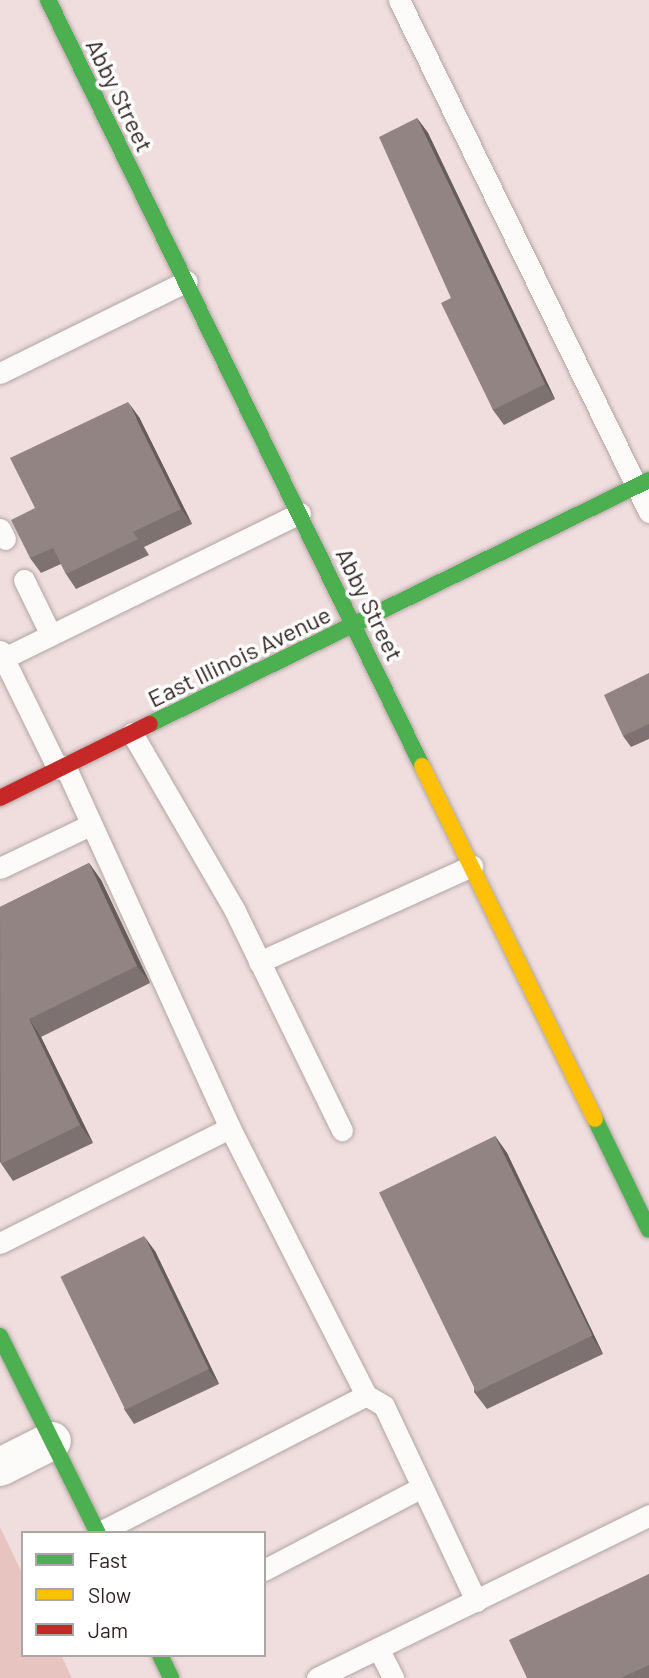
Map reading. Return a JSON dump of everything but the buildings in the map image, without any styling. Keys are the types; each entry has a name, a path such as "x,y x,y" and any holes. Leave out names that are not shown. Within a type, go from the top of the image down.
{"main road":[{"name":"Abby Street","path":"48,0 649,1230"},
{"name":"East Illinois Avenue","path":"0,798 643,483"},
{"path":"0,1336 97,1531"},
{"path":"161,1657 170,1678"}],"street":[{"path":"0,1467 52,1441"}],"lane":[{"path":"399,0 643,483 649,512"},
{"path":"0,373 187,281"},
{"path":"300,513 51,635 1,656 61,768 88,808 88,826 230,1128 366,1395 384,1406 476,1601"},
{"path":"24,580 51,635"},
{"path":"132,733 259,962 342,1130"},
{"path":"0,868 88,826"},
{"path":"259,962 472,866"},
{"path":"0,1243 230,1128"},
{"path":"102,1531 366,1395"},
{"path":"266,1569 422,1487"},
{"path":"330,1675 378,1648 649,1515"},
{"path":"378,1648 393,1678"}],"shaded area":[{"path":"0,1527 21,1571 21,1657 62,1657 72,1678 0,1678"}],"traffic: fast":[{"path":"48,0 422,766"},
{"path":"150,724 649,480"},
{"path":"595,1119 649,1230"},
{"path":"0,1336 97,1531"},
{"path":"161,1657 171,1678"}],"traffic: slow":[{"path":"422,766 595,1119"}],"traffic: jam":[{"path":"0,798 150,724"}]}
